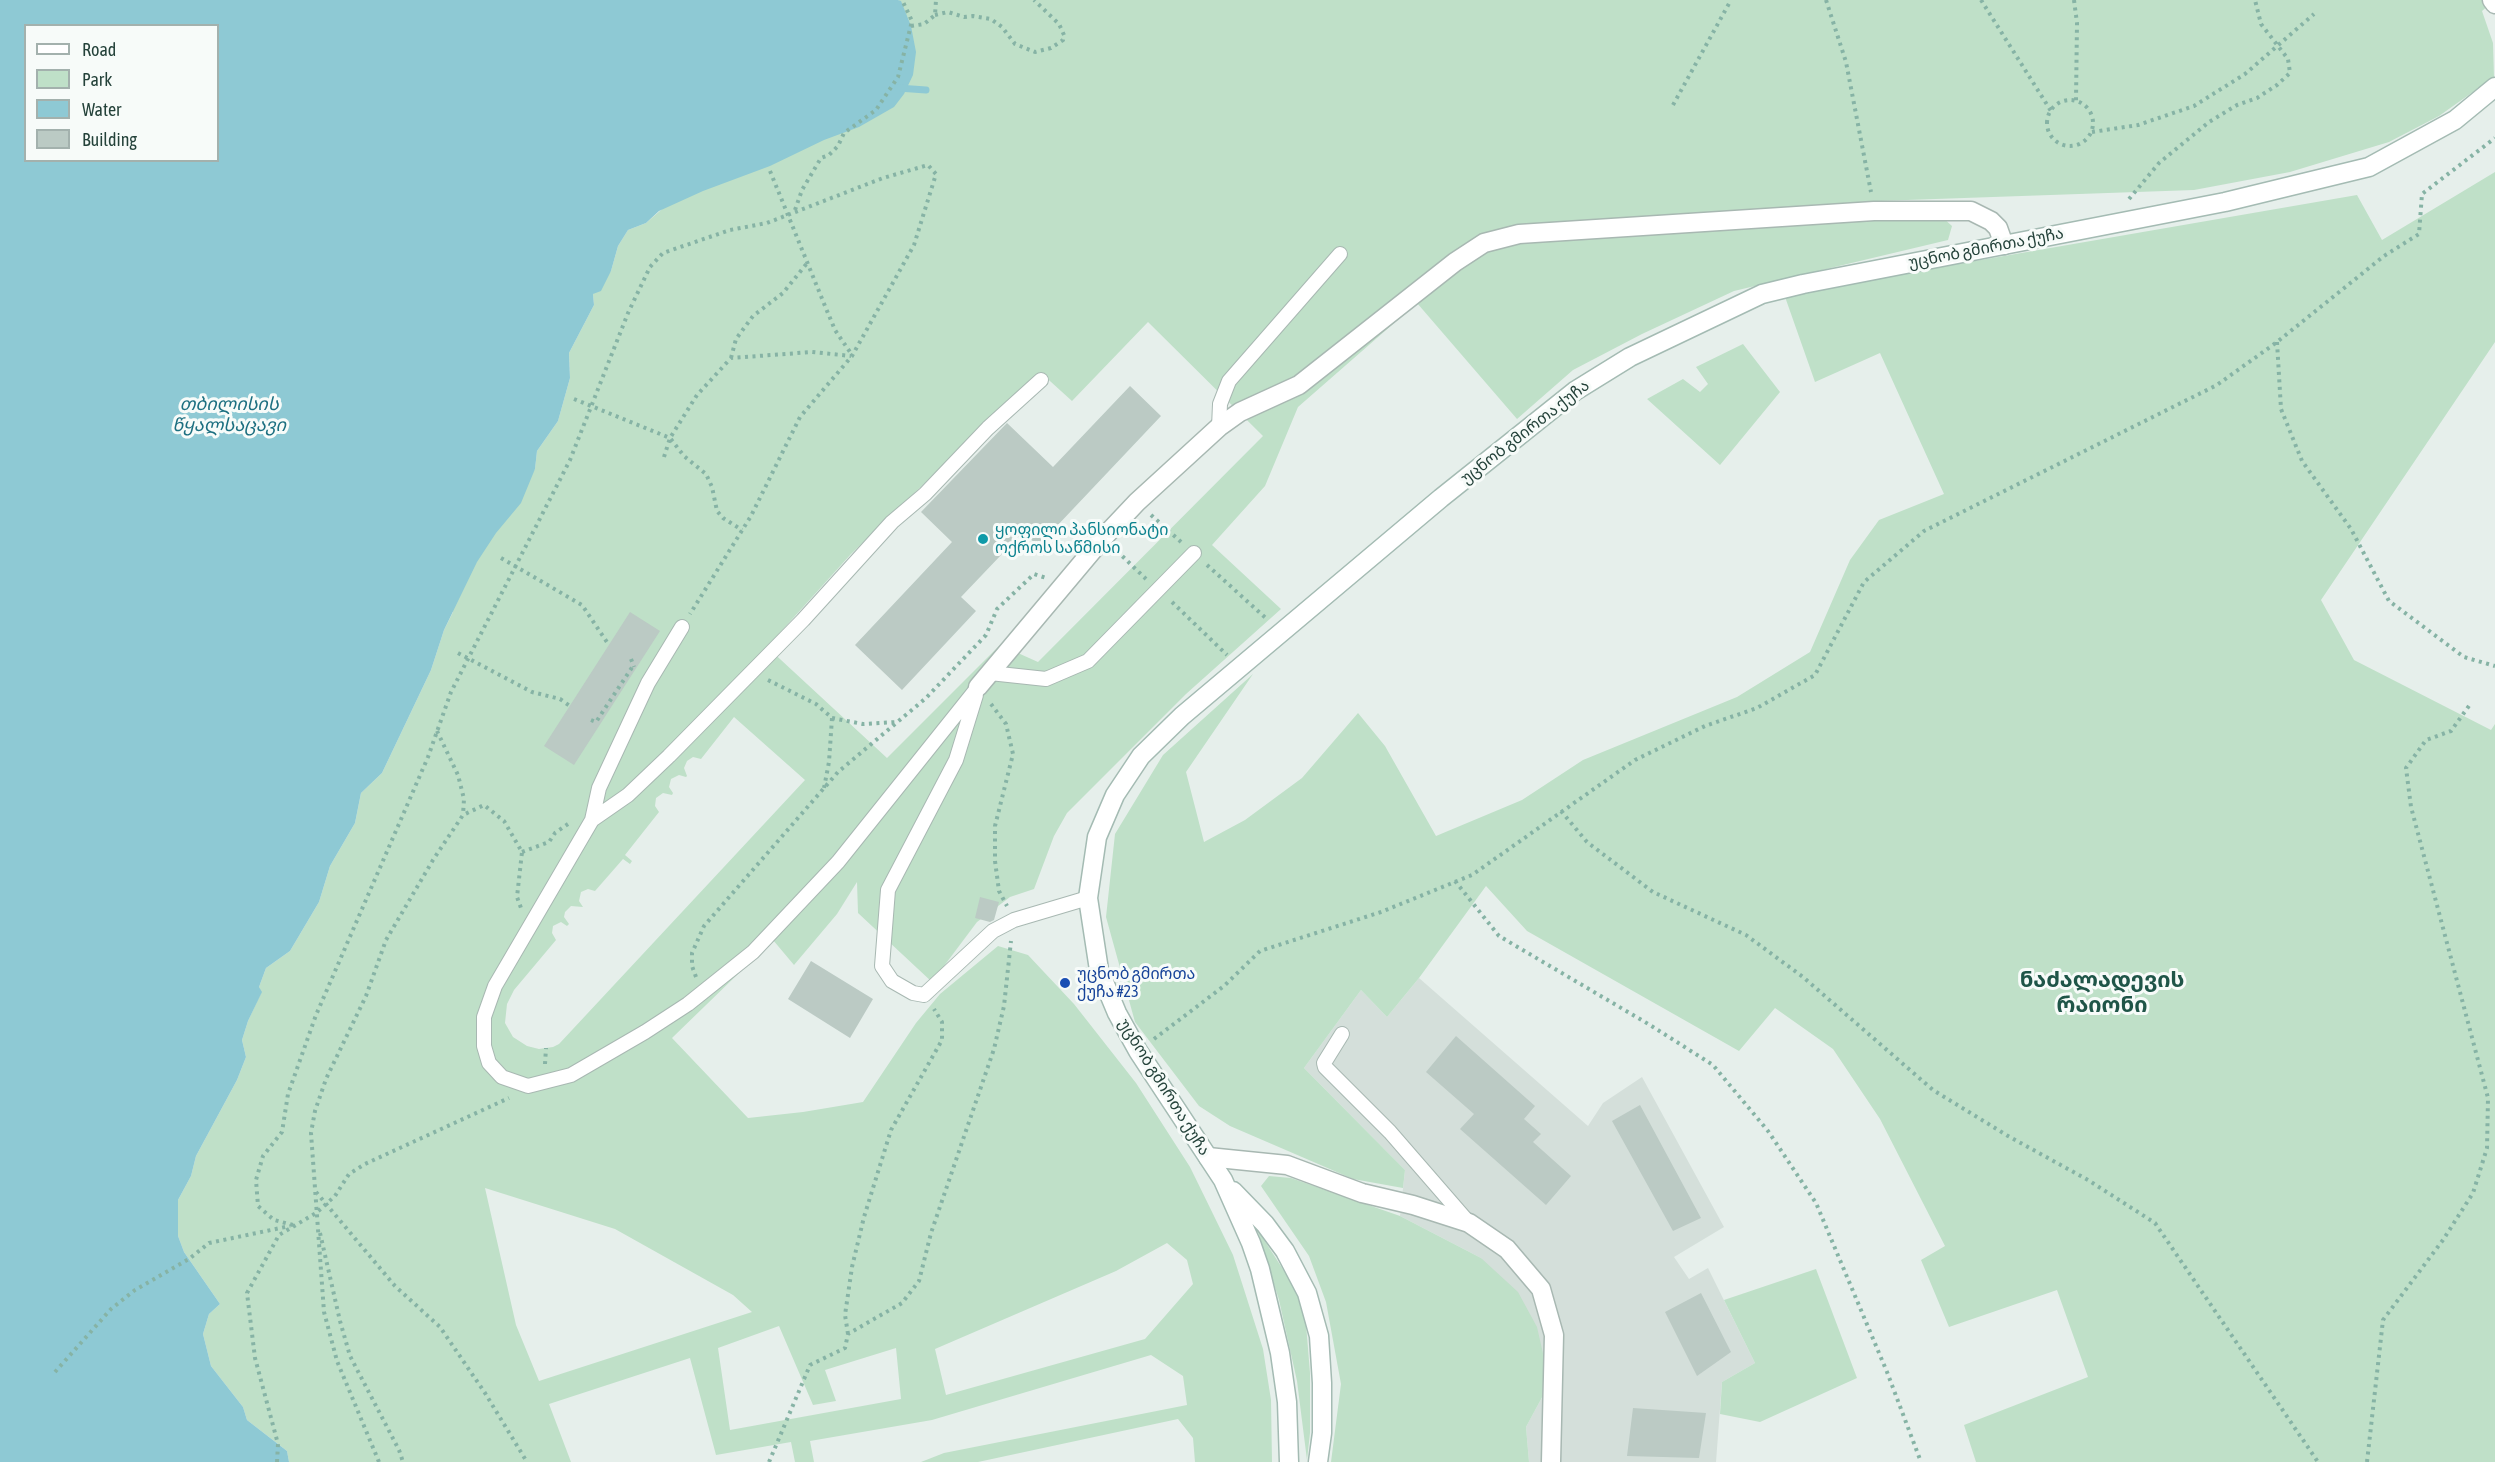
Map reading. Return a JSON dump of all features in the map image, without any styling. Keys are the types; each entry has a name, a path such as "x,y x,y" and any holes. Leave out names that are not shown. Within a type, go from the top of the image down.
{"main road":[{"path":"2492,0 2495,4"},
{"name":"უცნობ გმირთა ქუჩა","path":"1289,1462 1280,1353 1269,1303 1251,1243 1222,1180 1138,1051 1117,1013 1098,970 1088,898 1097,837 1116,795 1141,756 1182,716 1441,498 1575,391 1630,357 1762,294 2004,244 2225,202 2369,166 2456,120 2495,87"},
{"path":"984,680 1103,538 1137,502 1219,427 1240,412 1299,386 1455,262 1484,243 1519,234 1874,211 1971,211 1991,221 1998,228 2004,244"},
{"path":"1208,1157 1287,1165 1362,1193 1413,1204 1469,1222 1507,1249 1541,1289 1554,1335 1551,1462"},
{"name":"უცნობ გმირთა ქუჩა","path":"1222,1180 1264,1224 1285,1251 1307,1293 1319,1336 1322,1433 1318,1462"}],"lane":[{"path":"1219,427 1220,404 1229,381 1340,254"},
{"path":"592,820 628,795 750,675 892,522 925,494 988,428 1041,380"},
{"path":"984,680 1046,679 1088,661 1194,553"},
{"path":"681,627 648,683 599,788 592,820 495,986 484,1017 484,1046 489,1063 502,1077 528,1086 571,1075 645,1032 753,952 838,862 984,680"},
{"path":"984,680 956,760 888,890 882,966 892,981 913,993 924,995 993,931 1014,920 1088,898"},
{"path":"1342,1034 1324,1063 1325,1067 1390,1132 1469,1222"}],"path":[{"path":"795,211 802,190 821,158 829,155 838,146 844,133 876,110 898,77 912,21 902,0"},
{"path":"935,15 936,0"},
{"path":"911,26 924,24 935,15 948,12 964,17 991,19 1002,27 1014,44 1035,52 1051,48 1063,40 1064,35 1059,24 1034,0"},
{"path":"1673,105 1731,0"},
{"path":"1826,0 1846,62 1874,211"},
{"path":"1981,0 2051,111"},
{"path":"2074,0 2077,23 2076,101"},
{"path":"2115,223 2128,201 2158,163 2209,122 2237,105 2257,98 2290,73 2288,59 2261,24 2255,0"},
{"path":"2092,132 2138,125 2194,106 2245,74 2314,14"},
{"path":"2076,101 2091,112 2092,132 2085,142 2078,146 2069,147 2056,142 2048,132 2046,124 2051,111 2059,102 2076,101"},
{"path":"1138,1051 1224,986 1260,951 1381,912 1472,874 1635,760 1705,726 1757,708 1815,675 1864,582 1924,531 2217,386 2277,342 2385,256 2419,234 2422,194 2495,138"},
{"path":"294,1225 274,1220 258,1206 256,1180 263,1156 282,1132 288,1094 316,1015 428,757 451,692 570,460 636,294 650,267 663,253 730,230 767,223 795,211 842,196 883,178 928,165 936,174 914,245 852,356 800,417 742,530 681,627"},
{"path":"770,171 786,215 808,262 835,330 852,356"},
{"path":"664,457 670,438 697,395 731,358 736,339 753,316 783,293 808,262"},
{"path":"2277,342 2281,409 2302,461 2351,529 2389,601 2464,657 2495,666"},
{"path":"731,358 812,352 852,356"},
{"path":"574,399 670,438 684,456 706,474 712,487 717,511 723,518 742,530"},
{"path":"1165,527 1266,618"},
{"path":"501,558 582,605 609,645"},
{"path":"1129,563 1225,653"},
{"path":"706,989 698,980 692,966 692,953 704,926 838,772 926,698 986,635 997,609 1034,573"},
{"path":"458,653 532,692 560,699 570,706"},
{"path":"591,720 596,723 634,667 631,659"},
{"path":"750,675 778,683 816,704 832,718 863,724 897,722"},
{"path":"848,1334 902,1303 919,1281 931,1233 994,1048 1004,1006 1014,920 999,891 995,861 995,826 1013,754 1006,724 984,680"},
{"path":"2367,1462 2383,1320 2443,1240 2473,1193 2487,1148 2488,1098 2411,807 2406,768 2426,740 2451,731 2471,703"},
{"path":"824,790 829,762 832,718"},
{"path":"379,1462 338,1361 324,1312 311,1133 315,1111 326,1079 366,996 386,940 433,860 463,815 464,799 458,775 437,730"},
{"path":"463,815 484,805 504,821 522,852 517,897 522,912 531,922"},
{"path":"1561,811 1587,842 1653,892 1746,935 1803,977 1933,1090 2008,1136 2088,1180 2155,1223 2318,1462"},
{"path":"522,852 549,842 565,825 592,820"},
{"path":"1455,882 1499,936 1713,1065 1768,1131 1816,1203 1887,1372 1921,1462"},
{"path":"769,1462 810,1365 845,1348 848,1334 845,1315 852,1267 864,1217 891,1130 942,1040 942,1022 924,995"},
{"path":"277,1462 278,1444 255,1358 247,1293 279,1235 326,1205 350,1174 365,1164 507,1099 528,1086"},
{"path":"315,1191 395,1286 440,1327 485,1393 527,1462"},
{"path":"316,1213 350,1356 403,1462"},
{"path":"55,1372 111,1309 135,1290 189,1258 209,1243 294,1225"}],"shaded area":[{"path":"1419,978 1588,1126 1603,1103 1642,1077 1724,1227 1674,1257 1689,1279 1708,1268 1755,1363 1722,1382 1716,1462 1529,1462 1526,1427 1546,1390 1481,1258 1400,1216 1405,1170 1304,1068 1361,990 1387,1017"}],"green space":[{"path":"898,0 2495,0 2482,11 2493,43 2494,77 2439,116 2389,142 2290,172 2194,190 1878,201 1540,224 1941,216 1952,226 1948,240 1734,291 1642,334 1573,370 1517,419 1417,303 1298,407 1265,486 1212,545 1281,609 1186,694 1067,813 1054,836 1034,889 1010,897 977,922 932,982 858,913 857,882 837,914 794,965 773,940 672,1038 748,1118 863,1102 916,1023 940,994 998,946 1028,955 1074,1004 1136,1083 1190,1167 1233,1255 1263,1349 1271,1400 1272,1462 1195,1462 1193,1438 1178,1419 978,1462 921,1462 944,1453 1187,1405 1183,1376 1151,1355 932,1420 810,1441 814,1462 795,1462 791,1442 716,1455 690,1358 549,1404 571,1462 289,1462 287,1451 247,1420 243,1407 211,1366 203,1334 209,1314 220,1304 184,1252 178,1236 178,1200 191,1176 196,1156 237,1080 246,1057 242,1040 261,993 259,987 266,968 290,951 319,902 330,866 355,823 361,793 382,773 431,670 444,630 453,612 444,606 535,469 537,451 558,421 570,378 569,353 594,305 593,294 611,271 618,246 628,230 646,223 901,2","holes":["1148,322 1263,436 1038,662 1000,645 887,758 767,647 851,554 1040,372 1072,401","734,717 805,780 559,1044 539,1049 527,1046 513,1037 505,1023 507,1004 514,990 556,940 552,933 553,926 561,922 567,926 569,924 564,917 565,912 571,906 583,907 579,901 581,892 588,889 595,891 623,859 630,864 632,861 625,855 659,812 655,806 656,798 663,793 672,795 669,787 671,779 679,775 686,777 684,768 687,761 693,757 701,759","485,1188 615,1229 733,1295 752,1312 539,1381 516,1325","1167,1243 1187,1260 1193,1284 1145,1339 946,1395 935,1349 1116,1271","779,1326 813,1405 836,1401 825,1370 896,1348 901,1399 730,1430 718,1348"]},
{"path":"2495,172 2495,342 2321,600 2354,660 2491,730 2495,724 2495,1462 1976,1462 1964,1425 2088,1377 2057,1290 1949,1327 1921,1260 1945,1246 1880,1119 1833,1049 1775,1008 1739,1051 1527,931 1486,886 1419,978 1387,1017 1361,990 1304,1068 1405,1170 1403,1188 1353,1179 1230,1126 1199,1106 1135,1022 1106,917 1115,834 1163,755 1253,674 1186,772 1204,842 1245,820 1302,778 1358,713 1385,746 1436,836 1522,800 1583,760 1737,697 1810,652 1850,560 1879,520 1944,494 1880,353 1815,382 1784,294 2357,195 2382,240"},
{"path":"1743,344 1780,392 1720,465 1647,399 1683,379 1700,392 1708,384 1696,367"},
{"path":"1269,1176 1291,1178 1400,1216 1481,1258 1518,1292 1537,1327 1545,1362 1546,1390 1526,1427 1529,1462 1331,1462 1341,1384 1326,1302 1309,1256 1261,1186"},
{"path":"1257,1229 1297,1291 1306,1324 1310,1373 1310,1433 1307,1460 1297,1381 1279,1300"},
{"path":"1816,1269 1857,1378 1760,1422 1720,1414 1722,1382 1755,1363 1724,1300"}],"water":[{"name":"თბილისის წყალსაცავი","path":"0,0 901,1 911,26 916,52 913,75 904,94 894,107 859,127 659,211 646,223 628,230 618,246 611,271 601,291 593,294 594,305 569,353 570,378 558,421 537,451 535,469 521,503 496,533 477,562 444,630 431,670 382,773 361,793 355,823 330,866 319,902 290,951 266,968 259,987 262,992 242,1040 246,1057 237,1080 196,1156 191,1176 178,1200 178,1236 184,1252 220,1304 209,1314 203,1334 211,1366 243,1407 247,1420 287,1451 289,1462 0,1462"}],"building":[{"name":"ყოფილი პანსიონატი ოქროს საწმისი","path":"1130,386 1161,416 1038,546 1023,532 961,597 976,611 902,690 855,645 952,542 921,512 1007,423 1053,467"},
{"path":"630,612 660,631 574,765 544,746"},
{"path":"980,897 999,902 994,920 990,922 975,918"},
{"path":"811,961 873,999 850,1038 788,999"},
{"path":"1456,1036 1535,1106 1524,1119 1541,1134 1533,1142 1571,1176 1546,1205 1460,1129 1474,1114 1426,1072"},
{"path":"1640,1105 1701,1218 1673,1231 1612,1121"},
{"path":"1701,1293 1731,1352 1697,1376 1665,1312"},
{"path":"1633,1408 1706,1413 1699,1458 1627,1456"}],"waterway":[{"path":"898,88 926,90"}],"place":[{"name":"ყოფილი პანსიონატი ოქროს საწმისი","path":"983,539"},
{"name":"უცნობ გმირთა ქუჩა #23","path":"1065,983"}],"district":[{"name":"ნაძალადევის რაიონი","path":"2102,992"}]}
